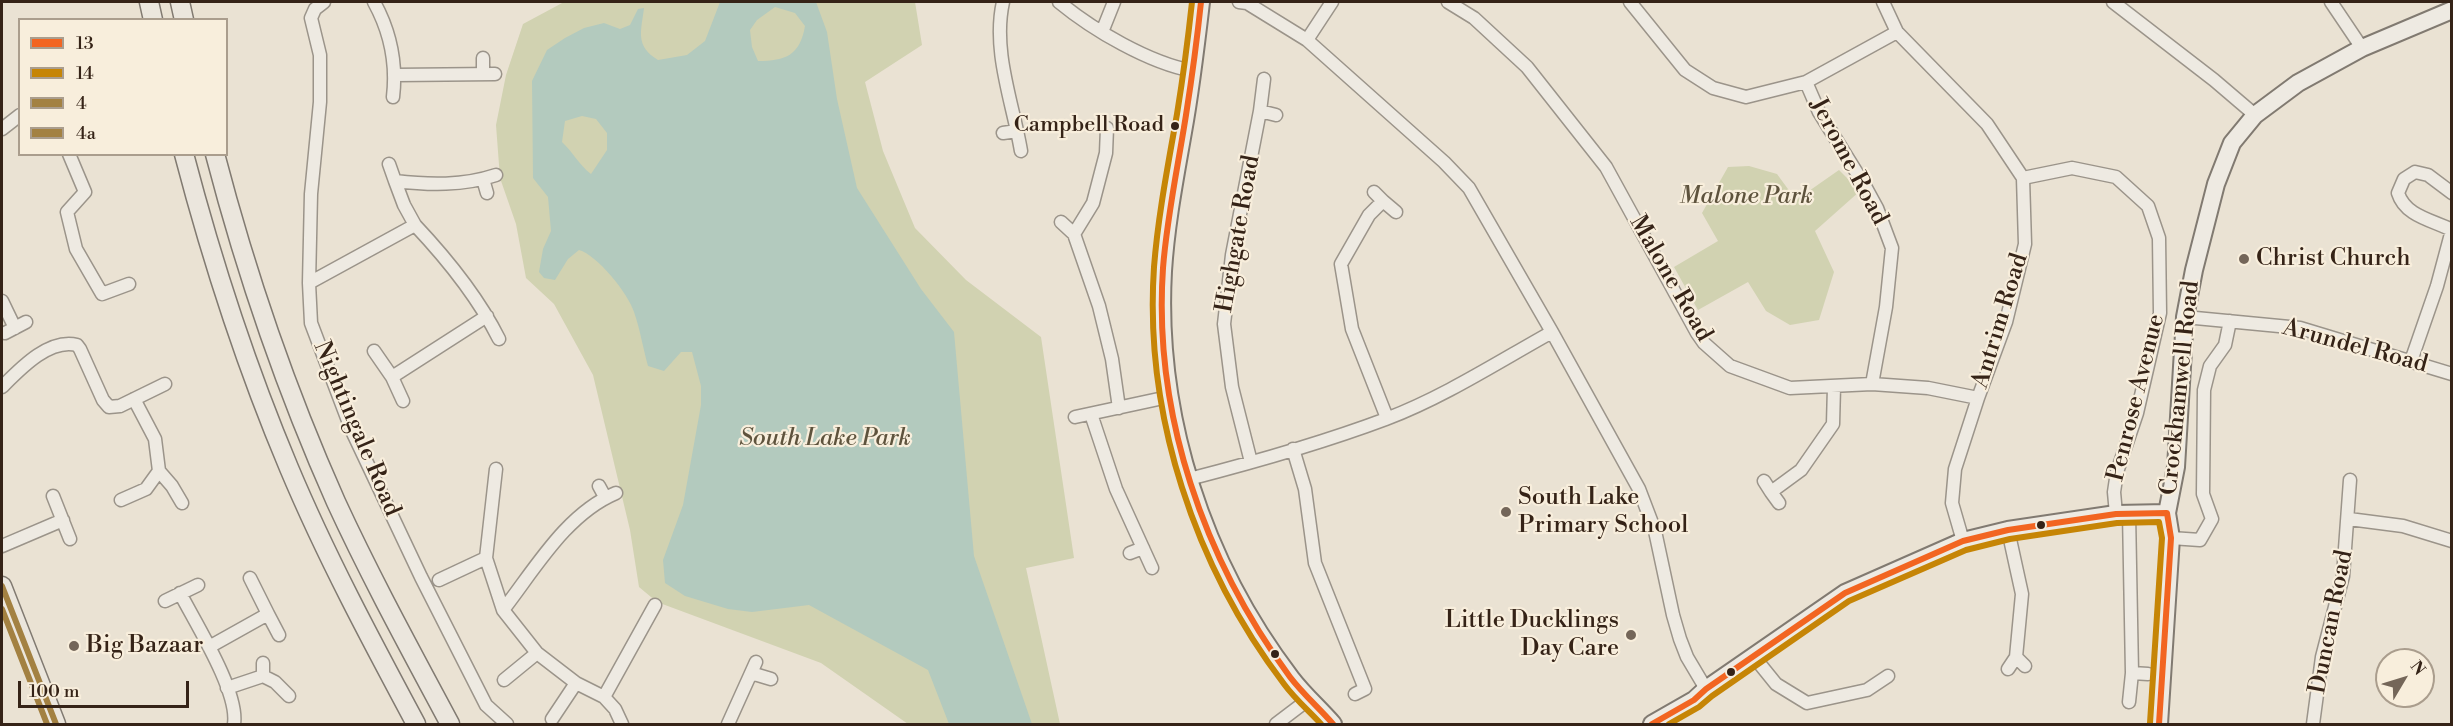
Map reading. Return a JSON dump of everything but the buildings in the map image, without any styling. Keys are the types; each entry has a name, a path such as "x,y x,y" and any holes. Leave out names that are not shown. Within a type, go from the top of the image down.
{"main road":[{"path":"149,2 153,18"},
{"path":"180,2 184,18"},
{"path":"185,156 217,272 269,419 320,537 416,724"},
{"path":"216,156 258,300 314,451 365,561 450,724"},
{"path":"2,586 56,724"}],"street":[{"path":"374,2 383,19 394,58 396,75 393,96"},
{"path":"1003,2 1000,33 1006,84 1021,151"},
{"path":"1059,2 1102,32 1146,54 1193,71"},
{"path":"1102,32 1114,2"},
{"path":"1201,2 1193,71 1168,221 1163,272 1164,352 1168,397 1189,479 1214,546 1232,585 1268,645 1309,699 1334,724"},
{"path":"1239,2 1247,3 1307,40 1444,162 1469,188 1639,489 1655,531 1672,615 1680,639 1687,657 1707,689"},
{"path":"1307,40 1332,2"},
{"name":"Malone Road","path":"1448,2 1474,18 1527,67 1606,167 1704,343 1730,366 1790,388 1872,384 1928,388 1978,398"},
{"path":"1630,2 1685,70 1713,88 1746,97 1806,82 1897,32"},
{"path":"1883,2 1897,32 1987,124 2023,178"},
{"path":"2113,2 2214,80 2254,115"},
{"path":"2331,2 2362,48"},
{"name":"Nightingale Road","path":"315,4 311,18 320,55 320,102 310,194 311,322 352,431 486,705 507,724"},
{"name":"Crockhamwell Road","path":"2159,724 2171,538 2167,513 2176,467 2185,317 2194,270 2216,184 2232,144 2254,115 2298,83 2362,48 2451,10"},
{"path":"396,75 489,74 483,58"},
{"name":"Highgate Road","path":"1251,462 1232,387 1224,324 1232,255 1264,79"},
{"name":"Jerome Road","path":"1806,82 1819,112 1877,208 1892,249 1886,308 1872,384"},
{"path":"1260,111 1276,115"},
{"path":"2,129 18,117"},
{"path":"1074,234 1093,203 1106,153 1107,128"},
{"path":"1003,133 1017,131"},
{"path":"70,156 85,192 67,212 76,249 102,294 129,284"},
{"path":"389,164 404,205 415,225 488,316 499,339"},
{"name":"Penrose Avenue","path":"2023,178 2072,168 2116,177 2148,206 2159,238 2160,313 2137,413 2117,472 2114,492 2123,514 2132,673 2129,702"},
{"path":"2411,361 2437,285 2451,230 2413,213 2402,204 2398,193 2404,179 2415,172 2428,175 2451,193"},
{"path":"395,181 430,185 483,179 496,175"},
{"name":"Antrim Road","path":"1963,541 1952,502 1955,470 2006,322 2025,244 2023,178"},
{"path":"483,179 487,193"},
{"path":"1387,418 1352,329 1341,264 1378,196 1396,212"},
{"path":"1061,222 1074,234 1099,306 1112,359 1119,408"},
{"path":"309,283 415,225"},
{"path":"2,301 15,328"},
{"path":"392,377 488,316"},
{"name":"Arundel Road","path":"2185,317 2300,328 2451,374"},
{"name":"Crockhamwell Road","path":"2171,538 2200,540 2212,519 2203,494 2204,390 2210,366 2225,345 2230,321"},
{"path":"1189,479 1251,462 1387,418 1449,390 1552,332"},
{"path":"2,387 44,352 60,345 74,344 84,355 106,405 112,408 165,384"},
{"path":"374,351 392,377 403,401"},
{"path":"1771,492 1801,470 1833,424 1834,387"},
{"path":"1075,417 1168,397"},
{"path":"134,399 155,439 159,471 172,486 182,503"},
{"path":"1091,414 1116,489 1152,568"},
{"path":"1293,449 1305,489 1315,563 1365,689 1355,694"},
{"path":"496,469 486,558 503,610 537,652 576,683 604,697 615,709 622,724"},
{"path":"121,500 146,489 159,471"},
{"name":"Duncan Road","path":"2313,724 2322,657 2343,576 2349,519 2350,480"},
{"path":"1764,481 1779,503"},
{"path":"503,610 569,526 607,492"},
{"path":"53,496 70,539"},
{"path":"1652,724 1694,700 1845,593 1963,541 2008,530 2123,514 2167,513"},
{"name":"Duncan Road","path":"2349,519 2403,526 2451,541"},
{"path":"2,546 63,520"},
{"path":"2008,530 2022,594 2021,662 2008,669"},
{"path":"1130,553 1143,548"},
{"path":"438,580 486,558"},
{"path":"249,578 279,635"},
{"path":"165,601 198,585"},
{"path":"180,593 209,647 234,703 234,724"},
{"path":"604,697 648,610"},
{"path":"209,647 268,614"},
{"path":"504,680 537,652"},
{"path":"1755,658 1776,684 1806,703 1867,690 1880,676"},
{"path":"728,724 754,667 771,679"},
{"path":"227,688 263,670 289,696"},
{"path":"2132,673 2148,674"},
{"path":"552,719 576,683"},
{"path":"1276,724 1309,699"}],"green space":[{"name":"South Lake Park","path":"564,2 915,2 922,45 865,82 883,151 915,228 966,280 1041,337 1074,558 1026,568 1060,724 908,724 821,663 657,602 639,587 630,530 593,375 554,304 526,278 516,224 500,178 496,125 506,75 523,24"},
{"name":"Malone Park","path":"1749,166 1777,174 1796,200 1839,170 1860,191 1815,231 1834,272 1819,320 1790,325 1766,311 1748,282 1698,310 1674,267 1718,241 1702,213 1728,167"}],"shaded area":[{"name":"South Lake Park","path":"720,2 816,2 827,32 837,99 857,188 921,289 954,332 974,556 1032,724 949,724 928,670 809,605 752,612 728,609 685,596 665,583 663,560 683,505 701,405 701,386 692,352 681,352 664,371 648,366 631,304 611,276 586,253 579,250 568,259 555,280 544,278 539,272 543,249 551,231 548,197 533,178 532,81 547,50 584,28 604,23 620,29 630,25 638,9 644,8 641,31 643,44 658,60 687,55 705,41","holes":["775,7 795,13 805,26 803,36 795,50 784,58 758,61 752,47 750,30 757,20","582,116 596,119 607,133 607,150 591,174 562,142 565,121"]}],"transit line":[{"name":"14","path":"1192,2 1154,267 1153,323 1158,378 1167,433 1182,487 1201,540 1225,590 1252,639 1284,684 1321,724"},
{"name":"13","path":"1201,2 1163,268 1162,323 1167,377 1176,431 1190,483 1209,535 1232,584 1259,632 1290,677 1333,724"},
{"name":"13","path":"1652,724 1694,700 1706,689 1845,593 1963,541 2008,530 2116,514 2167,513 2171,538 2159,724"},
{"name":"14","path":"1669,724 1699,707 1849,601 1966,550 2010,539 2117,523 2159,522 2162,538 2150,723"},
{"name":"4","path":"2,586 56,724"},
{"name":"4a","path":"2,609 47,724"}],"place":[{"name":"Campbell Road","path":"1175,126"},
{"name":"Christ Church","path":"2244,259"},
{"name":"South Lake Primary School","path":"1506,512"},
{"name":"Little Ducklings Day Care","path":"1631,635"},
{"name":"Big Bazaar","path":"74,646"}]}
